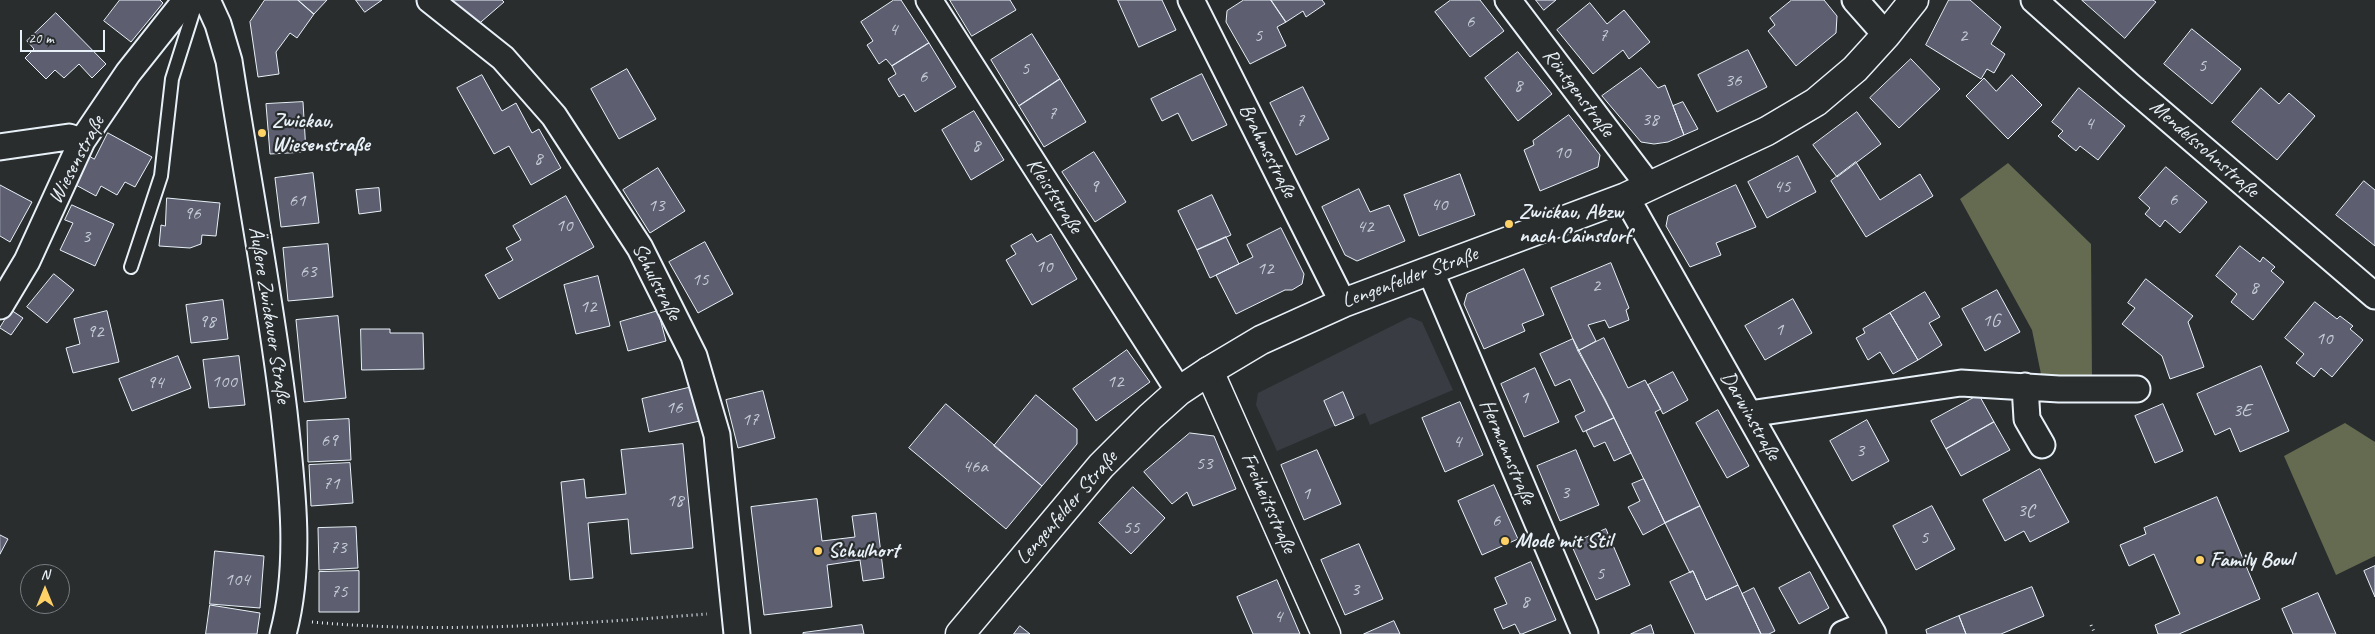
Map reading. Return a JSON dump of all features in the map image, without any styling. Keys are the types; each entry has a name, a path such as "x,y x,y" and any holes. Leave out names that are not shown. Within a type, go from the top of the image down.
{"main road":[{"name":"Lengenfelder Straße","path":"960,634 1101,466 1179,391 1261,340 1342,303 1493,248 1637,192 1767,131 1816,102 1855,70 1914,0"},
{"name":"Freiheitsstraße","path":"1209,372 1326,634"}],"street":[{"name":"Wiesenstraße","path":"0,306 27,261 82,141 128,73 186,0"},
{"name":"Äußere Zwickauer Straße","path":"207,0 218,24 229,61 276,346 290,469 293,574 285,626"},
{"name":"Schulstraße","path":"430,0 503,58 554,116 640,248 694,356 716,435 736,623"},
{"name":"Kleiststraße","path":"929,0 1179,391"},
{"name":"Röntgenstraße","path":"1508,0 1637,192"},
{"path":"1854,0 1886,35"},
{"name":"Mendelssohnstraße","path":"2034,0 2129,85 2375,296"},
{"name":"Brahmsstraße","path":"1194,1 1342,303"},
{"path":"0,147 69,137 82,141"},
{"name":"Darwinstraße","path":"1637,192 1749,414 1870,629"},
{"name":"Hermannstraße","path":"1430,270 1586,634"},
{"path":"1749,414 1961,383 2138,390"},
{"path":"2025,386 2027,419 2042,445"},
{"path":"1843,634 1870,629"}],"lane":[{"path":"131,266 160,176 172,79 197,0"}],"path":[{"path":"285,626 486,631 736,623"},
{"path":"2091,624 2095,634"}],"shaded area":[{"path":"1410,317 1422,322 1453,390 1370,425 1365,413 1277,451 1256,405 1258,393"}],"green space":[{"path":"2008,163 2091,244 2092,381 2042,379 2032,330 1960,199"},
{"path":"2345,423 2375,442 2375,556 2336,575 2284,456"}],"building":[{"path":"120,0 160,0 163,3 131,42 104,21"},
{"path":"265,0 298,0 314,14 297,38 290,33 276,52 279,74 258,77 250,22"},
{"path":"298,0 327,0 314,14"},
{"path":"356,0 382,0 365,12"},
{"path":"450,0 502,0 504,2 474,28"},
{"path":"894,0 901,0 929,43 892,66 886,59 879,64 867,45 873,41 861,22"},
{"path":"950,0 1010,0 1016,10 972,36"},
{"path":"1118,0 1162,0 1176,30 1139,47"},
{"path":"1244,0 1271,0 1286,22 1277,27 1286,46 1250,64 1226,22 1227,11"},
{"path":"1271,0 1322,0 1325,4 1306,17 1303,11 1286,22"},
{"path":"1451,0 1480,0 1504,31 1470,57 1435,12"},
{"path":"1536,0 1556,0 1544,10"},
{"path":"1792,0 1824,0 1837,16 1836,33 1796,66 1768,31 1775,25 1770,18"},
{"path":"1949,0 1970,0 2001,27 1991,44 2005,54 1994,73 1987,69 1981,79 1926,45"},
{"path":"2082,0 2153,0 2156,2 2125,38"},
{"path":"1590,3 1607,24 1624,10 1650,42 1629,59 1623,50 1593,74 1557,30"},
{"path":"56,13 106,64 92,78 79,64 64,78 55,70 46,79 25,58 34,49 27,41"},
{"path":"2192,29 2241,69 2212,104 2164,64"},
{"path":"1032,34 1060,79 1019,106 991,60"},
{"path":"929,43 956,87 915,112 904,94 899,97 888,79 896,74 892,66"},
{"path":"1748,50 1767,87 1717,112 1698,75"},
{"path":"1518,52 1552,94 1518,121 1485,78"},
{"path":"1911,59 1940,89 1899,128 1870,98"},
{"path":"1641,68 1658,88 1665,85 1684,135 1668,142 1654,144 1641,142 1602,96"},
{"path":"627,69 656,119 619,139 591,89"},
{"path":"1202,74 1227,125 1192,141 1178,113 1162,121 1151,99"},
{"path":"482,75 502,111 516,103 532,133 539,129 561,168 531,185 509,146 494,154 457,88"},
{"path":"2012,75 2042,105 2008,139 1966,96 1984,78 1996,91"},
{"path":"1060,79 1086,122 1044,147 1019,106"},
{"path":"1303,87 1329,139 1296,155 1270,103"},
{"path":"2079,88 2125,126 2098,160 2080,146 2076,151 2058,136 2063,131 2052,122"},
{"path":"2261,88 2279,104 2289,93 2315,116 2277,160 2232,122"},
{"path":"303,102 306,152 270,154 266,104"},
{"path":"1683,102 1698,129 1684,135 1673,106"},
{"path":"974,111 1004,160 971,180 942,130"},
{"path":"1857,112 1881,144 1837,177 1813,145"},
{"path":"1569,115 1600,155 1598,167 1540,191 1524,150 1534,145 1533,141"},
{"path":"108,133 152,157 135,187 125,182 117,195 101,186 96,196 74,184 89,156 94,159"},
{"path":"1094,152 1126,202 1095,222 1062,172"},
{"path":"1798,156 1816,192 1767,218 1748,182"},
{"path":"1856,162 1880,200 1920,174 1933,196 1866,237 1831,181"},
{"path":"2166,167 2207,202 2180,233 2165,220 2160,227 2145,214 2150,208 2139,198"},
{"path":"658,168 685,211 650,233 623,190"},
{"path":"313,173 319,223 281,227 275,178"},
{"path":"1460,174 1475,215 1419,236 1404,195"},
{"path":"2364,181 2375,190 2375,246 2336,215"},
{"path":"0,185 32,202 10,242 0,236"},
{"path":"1736,185 1756,227 1716,243 1721,255 1690,267 1666,226 1668,216"},
{"path":"379,188 381,211 359,214 356,190"},
{"path":"1359,189 1370,212 1389,205 1405,241 1357,261 1345,255 1322,207"},
{"path":"1212,195 1231,235 1197,250 1178,211"},
{"path":"566,196 594,247 499,299 485,275 513,260 506,248 521,240 513,226"},
{"path":"167,198 220,203 216,236 202,235 201,244 190,248 159,246 161,225 165,226"},
{"path":"72,205 114,224 95,266 60,250 73,223 65,220"},
{"path":"1281,228 1304,274 1302,284 1292,290 1285,290 1236,314 1216,275 1253,257 1247,245"},
{"path":"1032,234 1037,242 1051,234 1077,279 1032,305 1006,260 1016,254 1011,246"},
{"path":"1226,237 1239,264 1210,278 1197,250"},
{"path":"705,242 733,294 698,313 669,262"},
{"path":"328,244 333,297 288,301 283,248"},
{"path":"2240,246 2260,262 2263,257 2275,267 2271,271 2284,282 2253,320 2231,302 2237,294 2216,276"},
{"path":"1611,263 1629,308 1626,310 1629,320 1609,328 1605,320 1588,325 1596,341 1578,351 1551,288"},
{"path":"1524,269 1544,315 1522,324 1525,331 1484,349 1464,304 1467,294"},
{"path":"54,274 74,290 47,323 27,307"},
{"path":"598,276 610,326 576,334 564,285"},
{"path":"2146,279 2193,316 2188,322 2204,367 2170,379 2162,356 2122,324 2135,308 2128,303"},
{"path":"1997,290 2020,332 1985,351 1962,309"},
{"path":"1925,292 1940,317 1929,323 1942,345 1918,360 1890,313"},
{"path":"1793,299 1812,333 1765,360 1745,326"},
{"path":"223,300 228,339 191,343 186,305"},
{"path":"2315,302 2337,319 2340,316 2353,326 2350,329 2363,340 2332,377 2321,368 2314,377 2296,363 2304,354 2285,338"},
{"path":"11,310 23,318 11,335 0,328"},
{"path":"107,311 119,362 73,373 66,348 80,344 74,319"},
{"path":"658,311 666,341 628,351 620,322"},
{"path":"1890,313 1918,360 1893,374 1880,352 1868,360 1856,338 1865,333 1863,329"},
{"path":"338,316 346,398 304,402 296,320"},
{"path":"361,329 390,329 390,333 423,333 424,369 362,370"},
{"path":"1604,338 1628,388 1645,380 1661,409 1655,412 1700,506 1665,523 1605,399 1578,351"},
{"path":"1573,339 1614,418 1583,432 1575,416 1585,411 1570,379 1555,386 1540,354"},
{"path":"1127,350 1150,382 1096,421 1073,389"},
{"path":"178,356 191,388 132,411 119,379"},
{"path":"239,356 245,405 209,408 203,360"},
{"path":"2261,366 2289,431 2240,452 2230,428 2215,435 2197,394"},
{"path":"1535,368 1559,422 1524,437 1501,384"},
{"path":"1673,372 1688,400 1663,414 1648,385"},
{"path":"692,387 700,421 649,432 642,399"},
{"path":"763,391 775,438 738,448 726,400"},
{"path":"1343,392 1354,418 1335,426 1324,401"},
{"path":"1036,395 1077,429 1077,444 1042,486 994,446"},
{"path":"1979,395 1994,422 1946,449 1931,421"},
{"path":"1460,402 1483,455 1445,472 1422,418"},
{"path":"946,404 1042,486 1006,529 909,448"},
{"path":"2163,404 2183,451 2155,463 2135,416"},
{"path":"1718,410 1749,466 1727,478 1696,423"},
{"path":"1614,418 1631,453 1614,461 1605,442 1594,447 1586,431"},
{"path":"349,419 351,460 308,462 307,421"},
{"path":"1867,420 1889,461 1852,481 1830,441"},
{"path":"1994,422 2010,450 1961,476 1946,449"},
{"path":"1190,433 1214,436 1236,489 1193,506 1187,492 1172,504 1144,472"},
{"path":"683,444 693,548 631,554 628,519 588,523 593,578 570,580 561,482 584,479 586,498 626,494 621,450"},
{"path":"1317,450 1341,504 1304,520 1281,465"},
{"path":"1576,450 1599,505 1560,521 1537,466"},
{"path":"350,463 353,503 311,506 309,465"},
{"path":"2040,469 2069,522 2030,542 2024,531 2005,541 1983,500"},
{"path":"1644,479 1665,523 1643,535 1628,507 1640,501 1632,484"},
{"path":"1494,485 1518,539 1482,555 1458,501"},
{"path":"1133,487 1165,518 1131,554 1099,523"},
{"name":"Family Bowl","path":"2217,497 2260,599 2179,634 2158,634 2155,625 2180,614 2154,554 2129,566 2120,545 2146,534 2144,528"},
{"name":"Schulhort","path":"817,499 822,541 855,537 852,516 876,513 884,578 863,581 860,560 827,565 832,607 764,615 751,507"},
{"path":"1700,506 1738,585 1706,600 1693,571 1690,573 1665,523"},
{"path":"1932,506 1955,549 1916,570 1893,526"},
{"path":"356,527 358,568 319,570 318,528"},
{"path":"1606,529 1630,585 1596,600 1571,544"},
{"path":"0,535 8,539 0,554"},
{"path":"1359,544 1383,599 1345,615 1321,560"},
{"path":"215,551 264,556 260,608 210,604"},
{"path":"1531,562 1556,620 1520,634 1515,624 1503,629 1494,609 1507,604 1495,578"},
{"path":"2375,566 2375,597 2364,571"},
{"path":"359,571 359,612 319,612 319,572"},
{"path":"1693,571 1706,600 1738,585 1761,634 1695,634 1670,582"},
{"path":"1810,572 1829,608 1799,624 1779,588"},
{"path":"1277,580 1300,634 1253,634 1237,597"},
{"path":"2032,587 2044,616 2001,634 1966,634 1959,616"},
{"path":"1754,588 1775,631 1769,634 1761,634 1742,594"},
{"path":"2318,593 2336,634 2293,634 2282,609"},
{"path":"210,605 260,613 257,634 206,634"},
{"path":"1959,616 1966,634 1927,634 1926,630"},
{"path":"1394,621 1400,634 1364,634"},
{"path":"862,625 864,634 803,634 803,633"},
{"path":"1651,625 1654,634 1631,634"},
{"path":"1020,626 1030,634 1014,634"}],"place":[{"name":"Zwickau, Wiesenstraße","path":"262,133"},
{"name":"Zwickau, Abzw nach Cainsdorf","path":"1509,224"},
{"name":"Mode mit Stil","path":"1505,541"},
{"name":"Schulhort","path":"818,551"},
{"name":"Family Bowl","path":"2200,560"}]}
